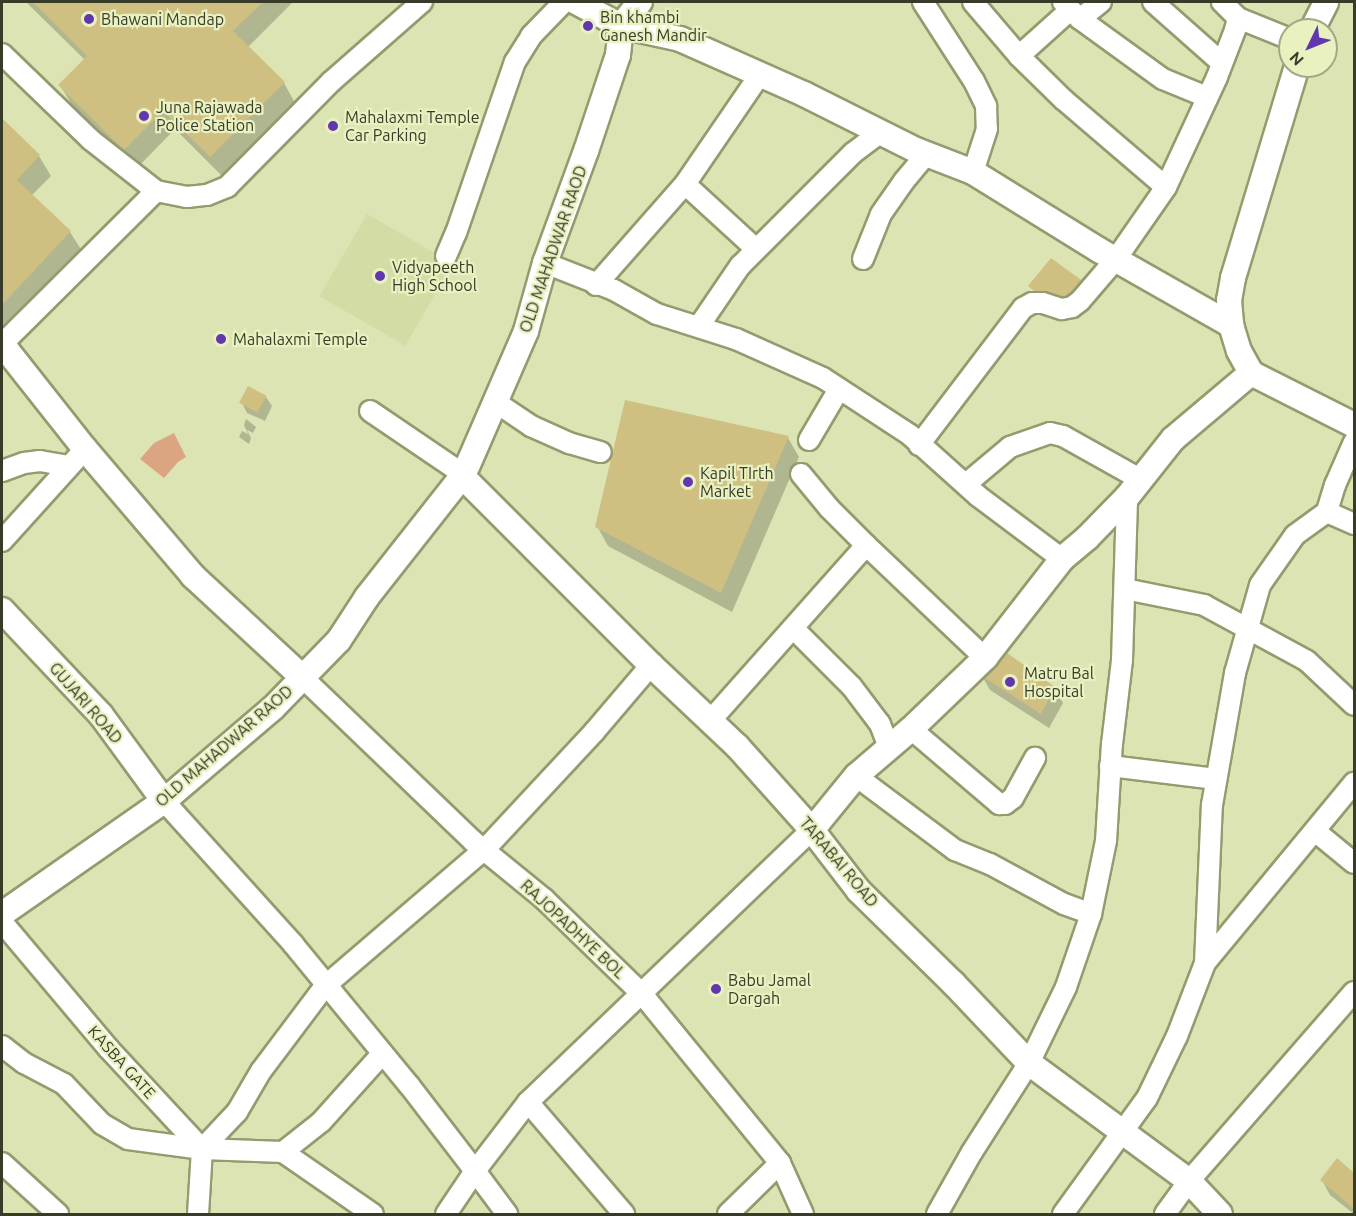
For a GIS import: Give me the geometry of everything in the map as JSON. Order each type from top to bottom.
[{"type":"street","points":[[2,54],[91,140],[156,191],[187,197],[207,195],[227,187],[332,81],[422,2]]},
{"type":"street","points":[[446,256],[515,62],[531,36],[564,2]]},
{"type":"street","points":[[576,2],[621,26],[680,39],[804,94],[927,154],[973,172],[1116,260],[1231,324]]},
{"type":"street","points":[[621,26],[640,2]]},
{"type":"street","points":[[923,2],[974,81],[986,106],[987,129],[973,172]]},
{"type":"street","points":[[973,2],[1019,56],[1064,100],[1166,187]]},
{"type":"street","points":[[1019,56],[1071,10],[1101,2]]},
{"type":"street","points":[[1152,2],[1222,63]]},
{"type":"street","points":[[1222,2],[1238,18],[1278,34]]},
{"type":"street","points":[[1318,18],[1326,2]]},
{"type":"street","points":[[1071,10],[1163,78],[1207,97]]},
{"type":"street","points":[[919,445],[1023,308],[1032,303],[1043,303],[1062,309],[1072,307],[1116,260],[1166,187],[1222,63],[1238,18]]},
{"type":"street","name":"OLD MAHADWAR RAOD","points":[[2,914],[164,801],[273,708],[339,640],[368,597],[461,476],[526,332],[544,262],[583,161],[618,55],[621,26]]},
{"type":"street","points":[[596,285],[685,184],[759,76]]},
{"type":"street","points":[[1293,78],[1233,278],[1229,300],[1231,324],[1239,351],[1251,373],[1354,425]]},
{"type":"street","points":[[699,326],[740,266],[853,153],[880,132]]},
{"type":"street","points":[[863,259],[881,214],[904,181],[927,154]]},
{"type":"street","points":[[685,184],[756,249]]},
{"type":"street","points":[[156,191],[2,344],[85,449],[193,576],[302,677]]},
{"type":"street","points":[[544,262],[596,285],[614,290],[657,314],[699,326],[823,378],[910,435],[1011,523],[1036,538],[1062,559]]},
{"type":"street","points":[[446,1215],[475,1171],[528,1102],[643,995],[812,830],[856,776],[911,729],[985,658],[1062,559],[1087,538],[1133,488],[1173,439],[1251,373]]},
{"type":"street","points":[[809,440],[839,388]]},
{"type":"street","points":[[494,401],[531,426],[569,443],[601,452]]},
{"type":"street","points":[[370,411],[461,476]]},
{"type":"street","points":[[966,484],[1010,447],[1050,433],[1063,436],[1133,488]]},
{"type":"street","points":[[1063,1215],[1121,1131],[1147,1098],[1177,1036],[1205,963],[1212,805],[1235,673],[1260,585],[1295,535],[1327,512],[1335,485],[1354,442]]},
{"type":"street","points":[[2,541],[85,449]]},
{"type":"street","points":[[2,471],[24,463],[40,461],[68,466]]},
{"type":"street","points":[[801,474],[829,508],[985,658]]},
{"type":"street","name":"TARABAI ROAD","points":[[461,476],[651,665],[737,746],[812,830],[859,891],[954,983],[1029,1063],[1189,1181],[1220,1215]]},
{"type":"street","points":[[938,1215],[972,1152],[1029,1063],[1065,987],[1091,914],[1106,841],[1110,766],[1122,660],[1133,488]]},
{"type":"street","points":[[1327,512],[1354,524]]},
{"type":"street","points":[[710,721],[866,545]]},
{"type":"street","points":[[1125,589],[1204,605],[1307,661],[1354,705]]},
{"type":"street","name":"GUJARI ROAD","points":[[2,610],[101,716],[164,801]]},
{"type":"street","points":[[793,628],[852,687],[880,724],[889,747]]},
{"type":"street","points":[[198,1215],[202,1149],[237,1112],[261,1071],[325,986],[485,849],[594,732],[651,665]]},
{"type":"street","name":"RAJOPADHYE BOL","points":[[302,677],[485,849],[544,899],[643,995],[780,1163],[803,1215]]},
{"type":"street","points":[[911,729],[999,804],[1005,804],[1013,798],[1035,758]]},
{"type":"street","points":[[1110,766],[1216,779]]},
{"type":"street","points":[[856,776],[955,850],[990,864],[1064,904],[1091,914]]},
{"type":"street","points":[[1205,963],[1354,783]]},
{"type":"street","points":[[164,801],[293,944],[456,1144],[507,1215]]},
{"type":"street","points":[[1315,831],[1354,863]]},
{"type":"street","name":"KASBA GATE","points":[[2,922],[109,1049],[202,1149]]},
{"type":"street","points":[[1165,1215],[1189,1181],[1354,992]]},
{"type":"street","points":[[2,1046],[24,1063],[64,1084],[95,1118],[114,1132],[143,1143],[202,1149],[283,1152],[374,1215]]},
{"type":"street","points":[[283,1152],[321,1122],[382,1054]]},
{"type":"street","points":[[528,1102],[624,1215]]},
{"type":"street","points":[[2,1163],[58,1215]]},
{"type":"street","points":[[728,1215],[780,1163]]},
{"type":"shaded area","name":"Vidyapeeth High School","points":[[367,214],[453,264],[405,346],[320,296]]},
{"type":"shaded area","points":[[174,433],[186,457],[178,462],[164,478],[140,459],[154,443]]},
{"type":"building","points":[[33,2],[263,2],[233,31],[285,82],[210,157],[163,111],[124,150],[58,85],[87,56]]},
{"type":"building","points":[[2,118],[40,155],[17,180],[71,231],[2,305]]},
{"type":"building","points":[[1051,258],[1088,285],[1076,300],[1062,297],[1057,304],[1048,302],[1028,286]]},
{"type":"building","points":[[248,386],[267,396],[258,413],[239,403]]},
{"type":"building","name":"Kapil TIrth Market","points":[[625,400],[789,436],[721,593],[595,527]]},
{"type":"building","points":[[1003,650],[1055,687],[1041,714],[980,675]]},
{"type":"building","points":[[1337,1158],[1354,1173],[1354,1209],[1320,1180]]},
{"type":"place","name":"Bhawani Mandap","points":[[89,19]]},
{"type":"place","name":"Bin khambi Ganesh Mandir","points":[[588,26]]},
{"type":"place","name":"Juna Rajawada Police Station","points":[[144,116]]},
{"type":"place","name":"Mahalaxmi Temple Car Parking","points":[[333,126]]},
{"type":"place","name":"Vidyapeeth High School","points":[[380,276]]},
{"type":"place","name":"Mahalaxmi Temple","points":[[221,339]]},
{"type":"place","name":"Kapil TIrth Market","points":[[688,482]]},
{"type":"place","name":"Matru Bal Hospital","points":[[1010,682]]},
{"type":"place","name":"Babu Jamal Dargah","points":[[716,989]]}]
